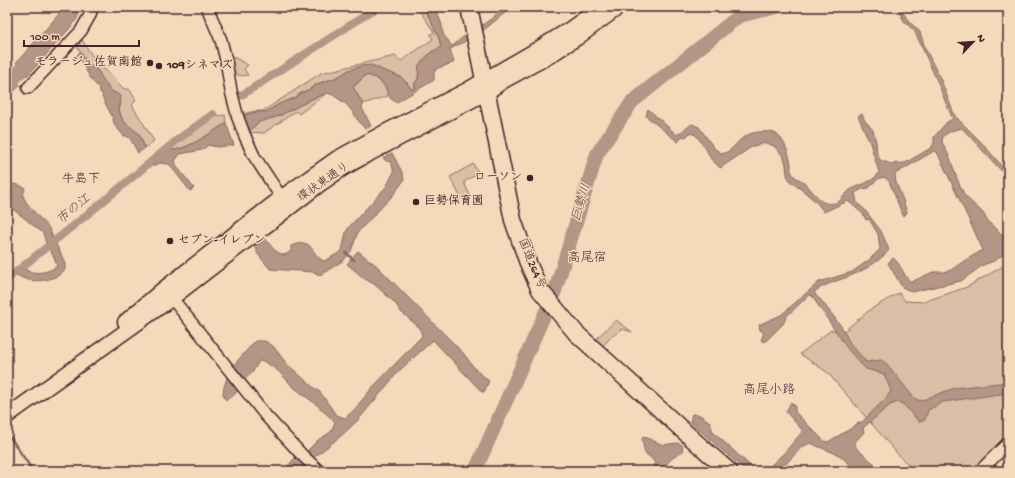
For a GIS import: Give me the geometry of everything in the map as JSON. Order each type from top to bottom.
[{"type":"highway","name":"国道264号","points":[[469,7],[513,220],[528,263],[540,290],[576,333],[729,471]]},
{"type":"main road","name":"環状東通り","points":[[7,416],[47,388],[285,203],[319,185],[342,169],[485,86],[601,7]]},
{"type":"main road","name":"環状東通り","points":[[485,86],[505,80],[551,55],[619,7]]},
{"type":"street","points":[[28,88],[81,31],[90,15],[92,7]]},
{"type":"street","points":[[207,7],[221,40],[231,90],[238,118],[244,134],[254,156],[285,203]]},
{"type":"street","points":[[167,295],[175,302],[266,416],[319,471]]},
{"type":"street","points":[[980,471],[1008,443]]},
{"type":"shaded area","points":[[63,7],[82,7],[76,20],[70,28],[27,76],[16,63],[53,21]]},
{"type":"shaded area","points":[[417,7],[424,7],[439,38],[441,47],[430,53],[419,65],[418,79],[415,83],[415,89],[411,89],[401,77],[374,66],[361,66],[349,70],[335,78],[317,84],[295,98],[279,104],[266,112],[257,112],[241,116],[242,114],[255,111],[263,111],[321,73],[395,56],[401,61],[433,39],[430,35],[434,32]]},
{"type":"shaded area","points":[[424,7],[435,7],[442,25],[444,36],[451,46],[486,23],[503,7],[512,7],[485,29],[450,49],[453,63],[438,68],[434,72],[434,80],[397,102],[390,98],[386,87],[380,80],[365,75],[353,87],[363,104],[362,108],[371,126],[365,129],[346,104],[333,95],[327,93],[279,116],[259,122],[248,132],[241,116],[257,112],[266,112],[279,104],[295,98],[317,84],[335,78],[349,70],[361,66],[371,65],[401,77],[411,89],[414,89],[415,83],[418,79],[419,65],[430,53],[441,47],[439,38]]},
{"type":"shaded area","points":[[897,7],[900,7],[907,19],[920,32],[925,48],[941,80],[955,116],[981,142],[1008,173],[1008,178],[962,128],[951,131],[943,136],[942,142],[965,196],[983,213],[988,222],[998,230],[1006,241],[1004,254],[994,261],[983,265],[961,281],[912,292],[902,287],[888,263],[893,258],[911,282],[933,272],[944,272],[951,270],[983,250],[937,152],[934,151],[895,174],[896,183],[907,213],[903,216],[889,181],[884,177],[878,179],[869,188],[862,189],[855,193],[857,203],[864,209],[881,231],[889,250],[880,259],[863,270],[821,287],[814,292],[841,326],[850,343],[866,362],[881,360],[887,364],[914,398],[920,401],[954,388],[1008,382],[1008,393],[943,402],[928,410],[925,420],[919,422],[904,405],[898,402],[890,405],[863,428],[864,432],[854,443],[857,449],[878,467],[877,471],[858,471],[839,455],[810,443],[802,447],[779,471],[765,471],[785,452],[803,431],[786,412],[791,402],[795,406],[795,412],[824,441],[828,442],[858,423],[861,423],[891,391],[884,374],[866,369],[847,348],[815,299],[810,294],[787,316],[783,324],[763,342],[761,340],[764,333],[760,330],[759,325],[781,315],[819,282],[852,272],[869,260],[880,249],[878,234],[869,219],[866,220],[863,214],[848,201],[824,212],[806,193],[791,182],[787,175],[786,164],[783,156],[774,146],[766,143],[753,146],[720,168],[711,159],[696,135],[690,133],[686,137],[682,136],[678,142],[646,116],[648,109],[677,135],[692,124],[699,127],[714,148],[722,154],[732,148],[747,135],[757,132],[775,133],[785,145],[789,155],[793,175],[804,182],[823,202],[830,204],[838,202],[851,189],[875,178],[879,172],[870,143],[858,116],[862,114],[865,121],[873,130],[877,154],[880,160],[891,164],[905,163],[931,148],[934,143],[934,137],[947,122],[953,119],[915,32],[904,21]]},
{"type":"shaded area","points":[[82,40],[93,57],[124,89],[129,89],[136,100],[132,105],[154,141],[145,148],[139,134],[123,121],[119,110],[121,103],[117,94],[111,91],[98,71],[86,61],[77,47]]},
{"type":"shaded area","points":[[80,52],[86,61],[98,71],[111,91],[121,96],[119,111],[123,121],[139,134],[145,148],[138,153],[131,140],[127,136],[124,136],[114,123],[102,97],[103,93],[100,93],[99,86],[97,86],[90,78],[77,55]]},
{"type":"shaded area","points":[[230,55],[248,65],[244,69],[248,75],[243,76],[236,74],[232,68]]},
{"type":"shaded area","points":[[9,73],[20,85],[7,99],[7,75]]},
{"type":"shaded area","points":[[366,75],[374,77],[380,81],[383,84],[388,96],[363,104],[353,87]]},
{"type":"shaded area","points":[[327,93],[299,114],[296,111],[264,133],[248,132],[259,122],[279,116]]},
{"type":"shaded area","points":[[225,115],[226,123],[214,131],[183,148],[170,150],[186,136],[216,116]]},
{"type":"shaded area","points":[[226,123],[234,145],[217,147],[208,145],[202,150],[180,154],[175,161],[177,167],[194,188],[190,191],[169,164],[160,163],[150,167],[170,150],[183,148],[207,136]]},
{"type":"shaded area","points":[[392,153],[403,174],[404,180],[394,194],[358,232],[351,251],[344,260],[319,275],[314,272],[270,269],[254,247],[265,238],[276,251],[285,255],[291,251],[291,246],[299,243],[308,245],[320,259],[325,261],[342,251],[346,232],[349,227],[386,187],[394,172],[391,162],[386,161],[383,158]]},
{"type":"shaded area","points":[[473,164],[479,173],[464,182],[470,196],[462,200],[450,177]]},
{"type":"shaded area","points":[[7,183],[19,185],[25,188],[23,196],[26,202],[49,228],[53,238],[46,243],[43,233],[7,206]]},
{"type":"shaded area","points":[[56,244],[65,263],[65,270],[58,276],[47,280],[37,281],[21,278],[17,275],[24,269],[37,273],[50,270],[57,266],[49,249]]},
{"type":"shaded area","points":[[358,251],[377,266],[463,353],[476,370],[489,381],[484,392],[482,392],[433,340],[399,371],[359,419],[341,436],[313,458],[306,452],[318,440],[331,432],[335,422],[317,405],[292,386],[277,370],[265,362],[259,361],[252,373],[243,381],[240,388],[233,396],[226,400],[223,395],[224,387],[232,367],[255,341],[265,341],[273,346],[286,363],[320,392],[336,415],[345,418],[353,411],[372,388],[422,336],[420,328],[401,312],[395,303],[374,284],[365,279],[347,264]]},
{"type":"shaded area","points":[[1008,261],[1008,435],[973,471],[915,471],[901,458],[827,372],[800,354],[831,330],[844,331],[871,309],[899,293],[905,301],[923,302],[967,287],[1005,265]]},
{"type":"shaded area","points":[[616,320],[632,332],[622,329],[610,338],[602,347],[595,340]]},
{"type":"shaded area","points":[[692,414],[700,415],[710,422],[713,432],[756,471],[746,471],[690,422]]},
{"type":"shaded area","points":[[643,436],[663,445],[677,443],[682,445],[683,451],[669,461],[664,471],[651,471],[655,465],[653,460],[645,453],[642,440]]},
{"type":"shaded area","points":[[295,458],[300,460],[306,466],[302,471],[283,471]]},
{"type":"waterway","name":"市の江","points":[[242,95],[378,7]]},
{"type":"waterway","name":"巨勢川","points":[[475,471],[555,291],[597,154],[632,102],[739,16],[777,7]]},
{"type":"waterway","points":[[7,87],[33,56]]},
{"type":"waterway","name":"市の江","points":[[7,279],[177,140],[213,114]]},
{"type":"waterway","points":[[346,253],[354,260]]},
{"type":"waterway","points":[[10,437],[33,471]]},
{"type":"place","name":"モラージュ佐賀南館","points":[[150,63]]},
{"type":"place","name":"109シネマズ","points":[[159,66]]},
{"type":"place","name":"ローソン","points":[[530,178]]},
{"type":"place","name":"巨勢保育園","points":[[416,202]]},
{"type":"place","name":"セブン-イレブン","points":[[170,241]]},
{"type":"district","name":"牛島下","points":[[81,179]]},
{"type":"district","name":"高尾宿","points":[[587,258]]},
{"type":"district","name":"高尾小路","points":[[769,390]]}]
